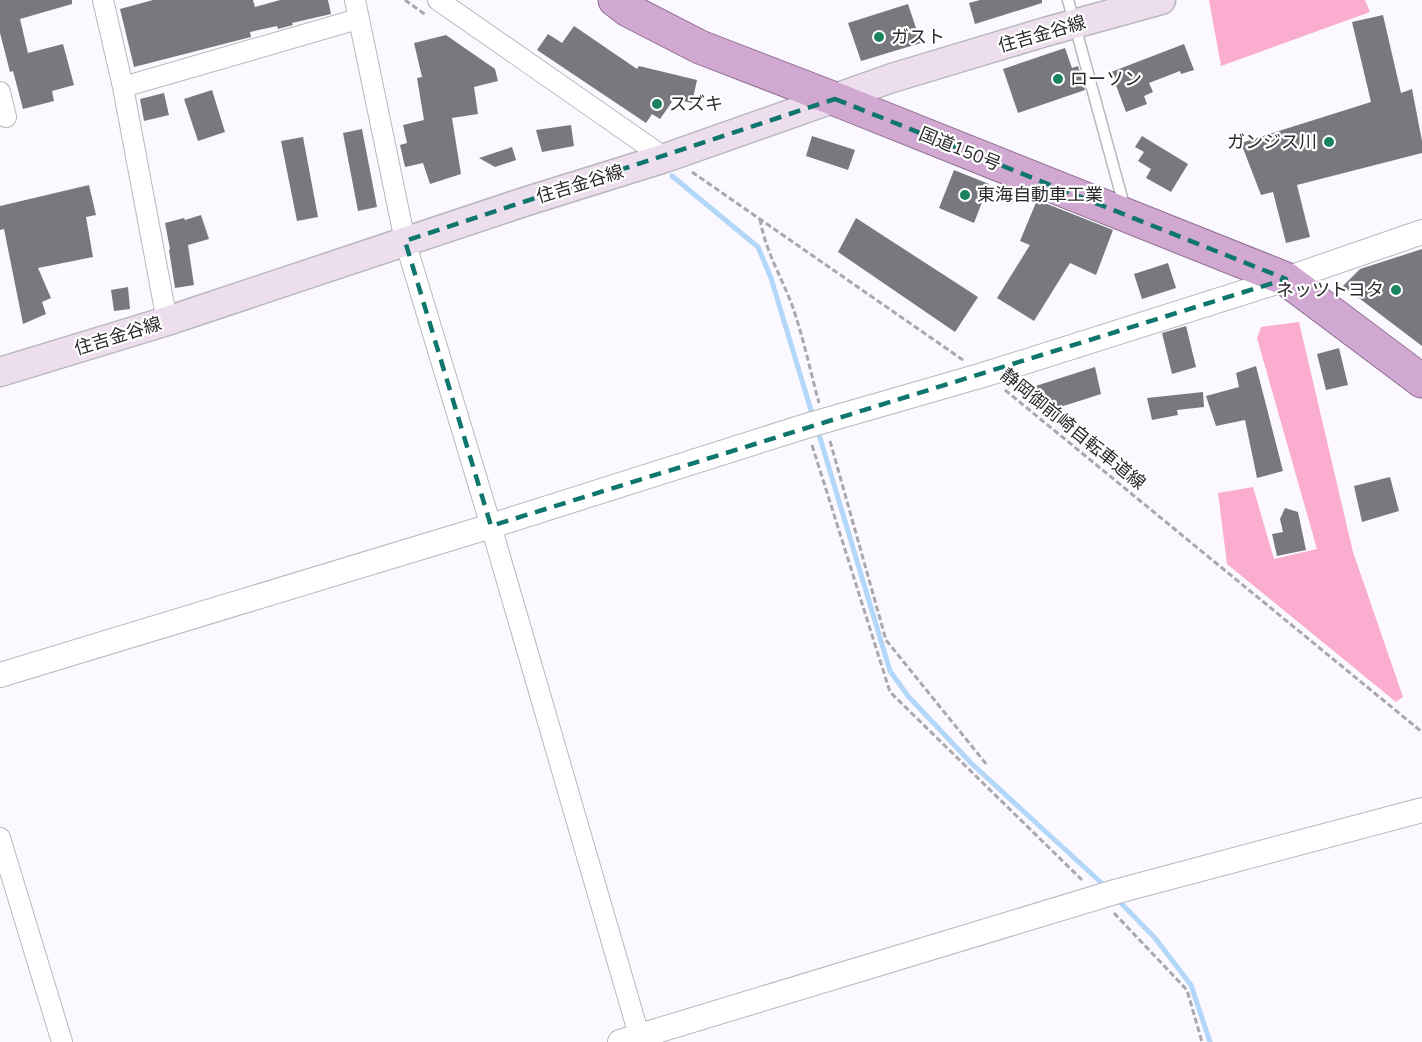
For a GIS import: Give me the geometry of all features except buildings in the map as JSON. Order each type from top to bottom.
[{"type":"highway","name":"国道150号","points":[[625,4],[700,47],[1286,279],[1422,381]]},
{"type":"main road","name":"住吉金谷線","points":[[0,372],[167,321],[405,241],[677,163],[835,99],[1071,12],[1161,0]]},
{"type":"street","points":[[438,0],[677,163]]},
{"type":"street","points":[[105,1],[167,321]]},
{"type":"street","points":[[123,87],[356,10],[405,241],[490,526],[633,1040],[1109,894],[1422,810]]},
{"type":"street","points":[[0,92],[6,117]]},
{"type":"street","points":[[0,675],[816,424],[983,375],[1286,279],[1422,232]]},
{"type":"street","points":[[0,838],[62,1042]]},
{"type":"lane","points":[[1071,12],[1127,215]]},
{"type":"path","name":"静岡御前崎自転車道線","points":[[677,163],[983,375],[1064,437],[1422,732]]},
{"type":"path","points":[[760,219],[768,252],[783,280],[793,308],[816,424],[890,692],[1109,894],[1186,990],[1202,1042]]},
{"type":"path","points":[[816,424],[886,640],[987,765]]},
{"type":"highlighted area","points":[[835,99],[1286,279],[491,526],[405,241]]},
{"type":"shaded area","points":[[1209,0],[1365,0],[1370,12],[1221,66]]},
{"type":"shaded area","points":[[1299,322],[1353,552],[1403,697],[1396,702],[1227,564],[1218,493],[1253,487],[1274,559],[1317,549],[1257,338],[1261,327]]},
{"type":"waterway","points":[[672,176],[758,247],[771,278],[813,417]]},
{"type":"waterway","points":[[817,428],[890,671],[908,696],[972,764],[1107,888]]},
{"type":"waterway","points":[[1117,899],[1155,938],[1191,985],[1210,1042]]},
{"type":"place","name":"ガスト","points":[[879,37]]},
{"type":"place","name":"ローソン","points":[[1058,79]]},
{"type":"place","name":"スズキ","points":[[657,104]]},
{"type":"place","name":"ガンジス川","points":[[1329,142]]},
{"type":"place","name":"東海自動車工業","points":[[965,195]]},
{"type":"place","name":"ネッツトヨタ","points":[[1396,290]]}]
